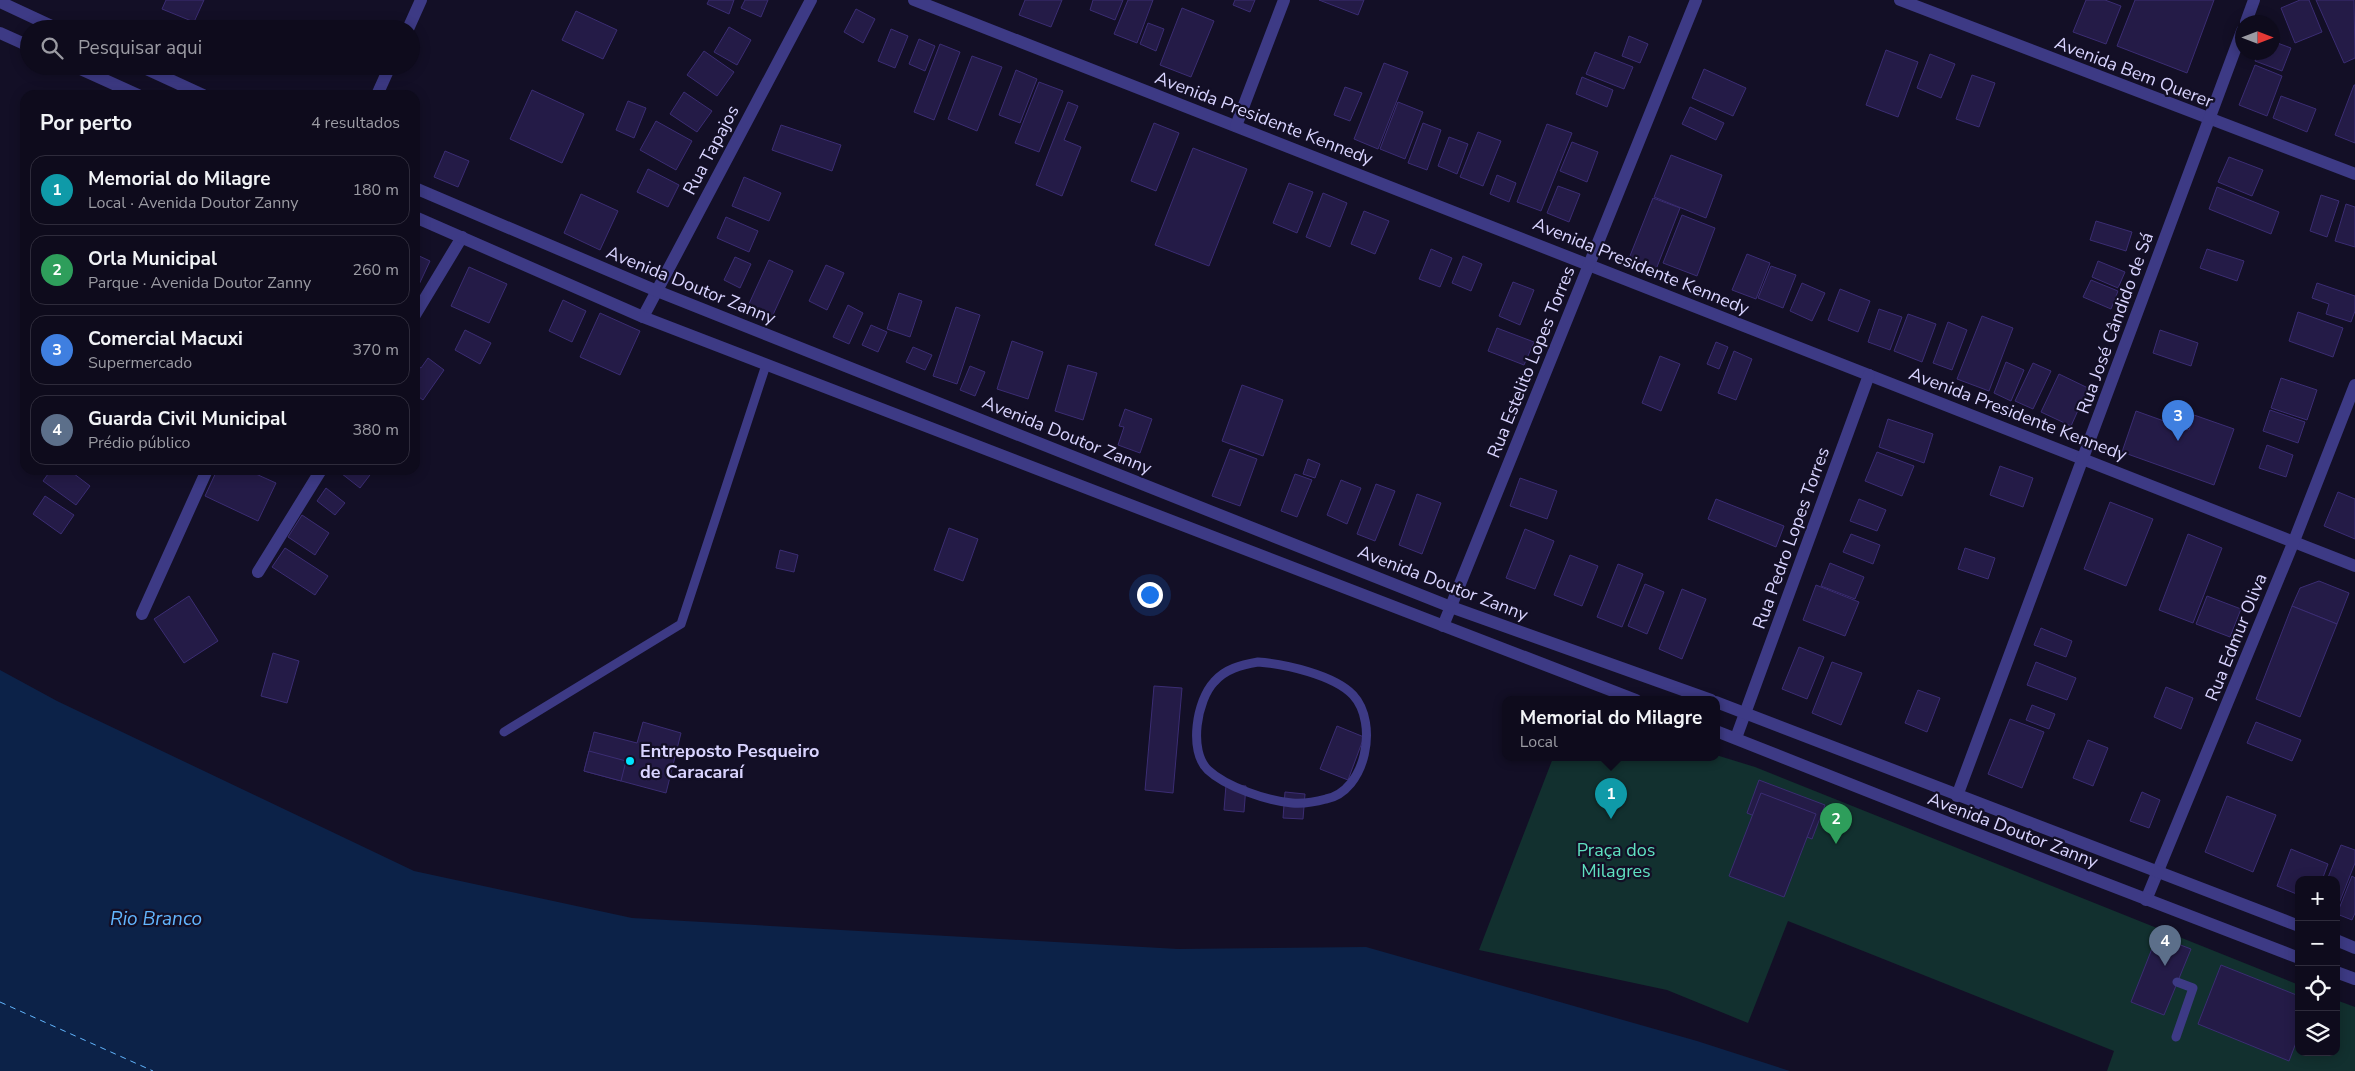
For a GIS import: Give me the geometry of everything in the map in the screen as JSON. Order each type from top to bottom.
[{"type":"street","points":[[412,20],[421,0]]},
{"type":"street","name":"Rua Tapajos","points":[[643,317],[811,0]]},
{"type":"street","name":"Avenida Presidente Kennedy","points":[[914,0],[2355,566]]},
{"type":"street","points":[[1236,126],[1284,0]]},
{"type":"street","name":"Rua Estelito Lopes Torres","points":[[1443,626],[1696,0]]},
{"type":"street","name":"Avenida Bem Querer","points":[[1900,0],[2209,120],[2355,174]]},
{"type":"street","points":[[2249,15],[2255,1]]},
{"type":"street","points":[[0,2],[39,20]]},
{"type":"street","points":[[0,33],[20,42]]},
{"type":"street","name":"Rua José Cândido de Sá","points":[[1957,796],[2235,50]]},
{"type":"street","points":[[94,75],[127,90]]},
{"type":"street","points":[[160,75],[192,90]]},
{"type":"street","points":[[379,90],[386,75]]},
{"type":"street","name":"Avenida Doutor Zanny","points":[[420,190],[657,291],[1451,607],[1700,696]]},
{"type":"street","points":[[420,219],[643,317],[1626,696]]},
{"type":"street","points":[[420,307],[462,237]]},
{"type":"street","name":"Rua Pedro Lopes Torres","points":[[1736,738],[1870,375]]},
{"type":"street","name":"Rua Edmur Oliva","points":[[2146,900],[2294,541],[2355,385]]},
{"type":"street","points":[[142,614],[205,475]]},
{"type":"street","points":[[258,572],[318,475]]},
{"type":"street","name":"Avenida Doutor Zanny","points":[[1720,703],[2295,924]]},
{"type":"street","name":"Avenida Doutor Zanny","points":[[1720,732],[2295,956]]},
{"type":"street","points":[[2340,942],[2355,948]]},
{"type":"street","points":[[2340,973],[2355,979]]},
{"type":"lane","points":[[504,732],[681,624],[766,365]]},
{"type":"lane","points":[[1258,662],[1278,664],[1338,684],[1354,696],[1366,721],[1364,751],[1358,774],[1349,787],[1329,799],[1292,803],[1267,798],[1226,782],[1207,769],[1200,754],[1196,733],[1204,695],[1214,681],[1240,665],[1258,662]]},
{"type":"lane","points":[[2176,1037],[2193,988],[2177,982]]},
{"type":"green space","name":"Praça dos Milagres","points":[[1720,756],[1755,767],[2295,983],[2295,1056],[2340,1056],[2340,1001],[2355,1007],[2355,1071],[2107,1071],[2114,1051],[1788,921],[1748,1023],[1667,990],[1479,950],[1552,761],[1720,761]]},
{"type":"water","name":"Rio Branco","points":[[0,670],[57,701],[414,871],[632,918],[1178,949],[1366,947],[1697,1041],[1790,1071],[0,1071]]},
{"type":"building","points":[[166,0],[204,0],[195,20],[189,20],[162,9]]},
{"type":"building","points":[[709,0],[734,0],[729,14],[707,4]]},
{"type":"building","points":[[745,0],[768,0],[761,17],[741,8]]},
{"type":"building","points":[[1025,0],[1062,0],[1051,27],[1019,15]]},
{"type":"building","points":[[1093,0],[1123,0],[1115,20],[1090,10]]},
{"type":"building","points":[[1128,0],[1153,0],[1137,43],[1114,34]]},
{"type":"building","points":[[1235,0],[1255,0],[1250,12],[1233,5]]},
{"type":"building","points":[[1319,0],[1364,0],[1358,15]]},
{"type":"building","points":[[2086,0],[2105,0],[2121,6],[2106,44],[2073,32]]},
{"type":"building","points":[[2135,0],[2214,0],[2187,73],[2117,46]]},
{"type":"building","points":[[2300,0],[2309,0],[2322,32],[2295,43],[2281,8]]},
{"type":"building","points":[[2316,0],[2354,0],[2355,58],[2344,63]]},
{"type":"building","points":[[1182,8],[1214,21],[1191,77],[1160,65]]},
{"type":"building","points":[[856,9],[875,19],[863,43],[844,32]]},
{"type":"building","points":[[576,11],[617,30],[603,59],[562,40]]},
{"type":"building","points":[[1148,23],[1164,29],[1156,51],[1140,44]]},
{"type":"building","points":[[729,27],[751,40],[737,65],[714,52]]},
{"type":"building","points":[[891,29],[908,36],[895,68],[878,61]]},
{"type":"building","points":[[1629,36],[1648,44],[1640,63],[1622,56]]},
{"type":"building","points":[[919,39],[935,46],[925,71],[909,64]]},
{"type":"building","points":[[940,44],[960,52],[934,120],[914,112]]},
{"type":"building","points":[[2280,44],[2291,48],[2282,71],[2255,61],[2280,60]]},
{"type":"building","points":[[1886,50],[1918,62],[1898,117],[1866,105]]},
{"type":"building","points":[[704,51],[734,72],[717,96],[687,75]]},
{"type":"building","points":[[1595,52],[1633,67],[1624,89],[1586,74]]},
{"type":"building","points":[[1930,54],[1955,64],[1941,98],[1917,88]]},
{"type":"building","points":[[972,56],[1002,67],[977,131],[948,119]]},
{"type":"building","points":[[1384,63],[1408,72],[1378,149],[1354,139]]},
{"type":"building","points":[[2255,65],[2282,76],[2267,116],[2239,105]]},
{"type":"building","points":[[1704,69],[1746,88],[1733,116],[1692,98]]},
{"type":"building","points":[[1016,70],[1037,79],[1020,123],[999,115]]},
{"type":"building","points":[[1972,75],[1995,83],[1979,127],[1956,119]]},
{"type":"building","points":[[1582,77],[1613,90],[1607,107],[1576,94]]},
{"type":"building","points":[[1039,82],[1063,91],[1039,152],[1015,143]]},
{"type":"building","points":[[2355,85],[2355,143],[2335,135]]},
{"type":"building","points":[[1345,87],[1362,93],[1350,121],[1334,115]]},
{"type":"building","points":[[532,90],[584,114],[562,163],[510,139]]},
{"type":"building","points":[[684,92],[712,111],[697,132],[670,114]]},
{"type":"building","points":[[2281,96],[2316,109],[2307,132],[2273,118]]},
{"type":"building","points":[[628,101],[646,108],[634,138],[616,130]]},
{"type":"building","points":[[1068,102],[1078,106],[1064,140],[1081,147],[1062,196],[1036,185]]},
{"type":"building","points":[[1398,102],[1423,112],[1405,159],[1380,149]]},
{"type":"building","points":[[1690,107],[1724,123],[1716,140],[1682,124]]},
{"type":"building","points":[[656,121],[692,141],[676,170],[640,150]]},
{"type":"building","points":[[1154,123],[1179,133],[1156,191],[1131,181]]},
{"type":"building","points":[[1423,123],[1441,130],[1427,170],[1408,163]]},
{"type":"building","points":[[1547,124],[1572,133],[1541,211],[1517,202]]},
{"type":"building","points":[[781,125],[841,145],[832,171],[772,150]]},
{"type":"building","points":[[1478,132],[1501,141],[1483,186],[1460,177]]},
{"type":"building","points":[[1449,137],[1468,144],[1457,174],[1438,166]]},
{"type":"building","points":[[1572,142],[1598,152],[1587,182],[1560,171]]},
{"type":"building","points":[[1193,148],[1247,169],[1209,266],[1155,245]]},
{"type":"building","points":[[445,151],[469,161],[458,187],[434,177]]},
{"type":"building","points":[[1671,155],[1722,175],[1706,218],[1654,197]]},
{"type":"building","points":[[2229,157],[2263,170],[2252,196],[2218,182]]},
{"type":"building","points":[[648,169],[679,185],[668,207],[637,192]]},
{"type":"building","points":[[1497,175],[1516,183],[1509,202],[1490,194]]},
{"type":"building","points":[[744,177],[781,193],[769,221],[732,206]]},
{"type":"building","points":[[1289,183],[1313,192],[1297,233],[1273,223]]},
{"type":"building","points":[[1558,186],[1580,194],[1569,222],[1547,213]]},
{"type":"building","points":[[2217,187],[2279,212],[2271,234],[2209,209]]},
{"type":"building","points":[[1323,193],[1347,203],[1330,247],[1306,237]]},
{"type":"building","points":[[581,194],[618,211],[600,250],[564,233]]},
{"type":"building","points":[[2321,195],[2339,201],[2327,237],[2310,231]]},
{"type":"building","points":[[1653,198],[1680,208],[1655,272],[1628,261]]},
{"type":"building","points":[[2346,204],[2355,207],[2355,247],[2335,241]]},
{"type":"building","points":[[1364,211],[1389,221],[1375,254],[1351,244]]},
{"type":"building","points":[[1682,215],[1715,228],[1697,276],[1663,263]]},
{"type":"building","points":[[726,217],[758,231],[749,252],[717,238]]},
{"type":"building","points":[[2096,221],[2132,232],[2126,251],[2090,240]]},
{"type":"building","points":[[1431,249],[1452,258],[1440,287],[1419,279]]},
{"type":"building","points":[[2207,249],[2244,261],[2237,281],[2200,268]]},
{"type":"building","points":[[1747,254],[1770,263],[1756,299],[1732,290]]},
{"type":"building","points":[[420,256],[430,261],[420,282]]},
{"type":"building","points":[[1463,256],[1482,264],[1471,291],[1452,283]]},
{"type":"building","points":[[735,257],[751,264],[740,288],[724,280]]},
{"type":"building","points":[[769,260],[793,271],[772,317],[748,306]]},
{"type":"building","points":[[2098,261],[2125,272],[2118,288],[2092,277]]},
{"type":"building","points":[[826,265],[844,273],[827,310],[809,301]]},
{"type":"building","points":[[1771,266],[1796,275],[1783,308],[1758,298]]},
{"type":"building","points":[[469,267],[507,284],[489,323],[451,306]]},
{"type":"building","points":[[2091,280],[2118,291],[2111,309],[2083,297]]},
{"type":"building","points":[[1513,282],[1534,290],[1520,325],[1499,316]]},
{"type":"building","points":[[1802,283],[1825,293],[1812,321],[1790,311]]},
{"type":"building","points":[[2317,283],[2355,296],[2355,311],[2351,322],[2326,314],[2329,304],[2312,298]]},
{"type":"building","points":[[1840,289],[1870,301],[1858,332],[1828,320]]},
{"type":"building","points":[[899,293],[922,301],[910,337],[887,329]]},
{"type":"building","points":[[563,300],[586,311],[572,342],[549,331]]},
{"type":"building","points":[[848,305],[863,313],[849,344],[833,337]]},
{"type":"building","points":[[956,307],[980,315],[957,384],[933,376]]},
{"type":"building","points":[[1879,309],[1902,317],[1890,350],[1868,342]]},
{"type":"building","points":[[2298,312],[2343,328],[2333,357],[2289,341]]},
{"type":"building","points":[[600,313],[640,331],[620,375],[580,357]]},
{"type":"building","points":[[1908,314],[1936,324],[1922,362],[1894,351]]},
{"type":"building","points":[[1982,316],[2013,328],[1989,391],[1957,379]]},
{"type":"building","points":[[1948,322],[1967,330],[1952,370],[1933,363]]},
{"type":"building","points":[[871,325],[887,332],[878,352],[862,345]]},
{"type":"building","points":[[1497,328],[1534,342],[1524,365],[1488,351]]},
{"type":"building","points":[[465,330],[491,343],[480,364],[455,350]]},
{"type":"building","points":[[2160,330],[2198,343],[2191,366],[2153,353]]},
{"type":"building","points":[[1012,341],[1043,352],[1028,399],[997,389]]},
{"type":"building","points":[[1716,342],[1728,347],[1719,369],[1707,364]]},
{"type":"building","points":[[913,347],[932,355],[925,370],[906,362]]},
{"type":"building","points":[[1734,351],[1752,359],[1736,400],[1718,393]]},
{"type":"building","points":[[1660,356],[1680,364],[1661,411],[1642,403]]},
{"type":"building","points":[[428,358],[444,370],[423,400],[420,398],[421,368]]},
{"type":"building","points":[[2006,362],[2024,370],[2011,401],[1994,393]]},
{"type":"building","points":[[2033,363],[2051,371],[2033,409],[2015,401]]},
{"type":"building","points":[[1068,365],[1097,373],[1083,420],[1055,411]]},
{"type":"building","points":[[970,366],[985,372],[975,396],[960,390]]},
{"type":"building","points":[[2059,374],[2088,388],[2071,426],[2041,412]]},
{"type":"building","points":[[2281,378],[2317,390],[2307,420],[2271,408]]},
{"type":"building","points":[[1242,385],[1283,400],[1263,456],[1222,441]]},
{"type":"building","points":[[1125,409],[1152,419],[1140,453],[1118,445],[1124,427],[1119,426]]},
{"type":"building","points":[[2270,410],[2305,422],[2298,443],[2263,431]]},
{"type":"building","points":[[2136,411],[2189,430],[2194,415],[2234,429],[2214,485],[2122,452]]},
{"type":"building","points":[[1888,419],[1933,434],[1924,463],[1879,447]]},
{"type":"building","points":[[2267,445],[2293,455],[2286,477],[2259,468]]},
{"type":"building","points":[[1230,449],[1257,459],[1240,506],[1212,496]]},
{"type":"building","points":[[1877,452],[1914,466],[1902,496],[1865,481]]},
{"type":"building","points":[[1308,459],[1320,464],[1315,478],[1303,474]]},
{"type":"building","points":[[2000,466],[2033,478],[2023,507],[1990,495]]},
{"type":"building","points":[[1295,474],[1312,480],[1297,517],[1281,511]]},
{"type":"building","points":[[47,475],[76,475],[90,486],[76,505],[43,481]]},
{"type":"building","points":[[215,475],[258,475],[276,483],[258,521],[205,496]]},
{"type":"building","points":[[343,475],[370,475],[360,488]]},
{"type":"building","points":[[1520,478],[1557,491],[1547,519],[1510,506]]},
{"type":"building","points":[[1341,480],[1361,488],[1347,524],[1327,515]]},
{"type":"building","points":[[1376,484],[1395,491],[1375,541],[1357,534]]},
{"type":"building","points":[[326,488],[345,503],[335,515],[317,501]]},
{"type":"building","points":[[2338,492],[2355,499],[2355,539],[2324,526]]},
{"type":"building","points":[[1417,494],[1441,503],[1422,554],[1399,545]]},
{"type":"building","points":[[45,496],[74,515],[61,534],[33,514]]},
{"type":"building","points":[[1716,499],[1784,526],[1776,547],[1708,519]]},
{"type":"building","points":[[1859,499],[1886,510],[1877,531],[1850,521]]},
{"type":"building","points":[[2110,502],[2153,519],[2126,586],[2084,569]]},
{"type":"building","points":[[302,515],[329,533],[315,555],[288,537]]},
{"type":"building","points":[[949,528],[978,539],[963,581],[934,570]]},
{"type":"building","points":[[1525,529],[1554,541],[1535,589],[1506,578]]},
{"type":"building","points":[[1851,534],[1880,545],[1873,564],[1843,552]]},
{"type":"building","points":[[2188,534],[2222,548],[2193,623],[2159,610]]},
{"type":"building","points":[[285,548],[328,576],[315,595],[272,567]]},
{"type":"building","points":[[1965,548],[1995,558],[1988,579],[1958,569]]},
{"type":"building","points":[[780,550],[798,555],[794,572],[776,568]]},
{"type":"building","points":[[1570,555],[1598,566],[1582,606],[1554,595]]},
{"type":"building","points":[[1830,563],[1864,577],[1855,599],[1821,586]]},
{"type":"building","points":[[1618,564],[1643,574],[1622,627],[1597,617]]},
{"type":"building","points":[[2319,581],[2349,593],[2337,624],[2292,606],[2300,588]]},
{"type":"building","points":[[1645,584],[1664,592],[1647,634],[1628,626]]},
{"type":"building","points":[[1816,585],[1859,602],[1845,636],[1803,620]]},
{"type":"building","points":[[1682,589],[1706,599],[1682,659],[1659,649]]},
{"type":"building","points":[[189,596],[218,641],[184,663],[154,619]]},
{"type":"building","points":[[2207,596],[2241,609],[2230,637],[2196,624]]},
{"type":"building","points":[[2292,606],[2337,624],[2300,717],[2256,699]]},
{"type":"building","points":[[2041,628],[2072,641],[2066,657],[2034,645]]},
{"type":"building","points":[[1799,647],[1824,657],[1807,699],[1782,689]]},
{"type":"building","points":[[273,653],[299,661],[287,703],[261,696]]},
{"type":"building","points":[[1832,662],[1862,673],[1841,725],[1812,713]]},
{"type":"building","points":[[2036,662],[2076,678],[2067,700],[2027,685]]},
{"type":"building","points":[[1154,686],[1182,688],[1173,793],[1145,790]]},
{"type":"building","points":[[2166,687],[2193,698],[2181,729],[2154,717]]},
{"type":"building","points":[[1918,690],[1940,698],[1927,732],[1905,723]]},
{"type":"building","points":[[2032,705],[2055,714],[2049,729],[2026,720]]},
{"type":"building","points":[[2010,719],[2044,732],[2022,788],[1988,774]]},
{"type":"building","name":"Entreposto Pesqueiro de Caracaraí","points":[[643,722],[681,733],[666,793],[584,771],[594,732],[637,743]]},
{"type":"building","points":[[2256,722],[2301,740],[2292,761],[2247,743]]},
{"type":"building","points":[[1337,726],[1364,737],[1348,780],[1320,769]]},
{"type":"building","points":[[2088,740],[2108,748],[2093,786],[2073,778]]},
{"type":"building","points":[[589,751],[626,761],[621,781],[584,771]]},
{"type":"building","points":[[1759,780],[1825,805],[1812,839],[1747,813]]},
{"type":"building","points":[[1226,785],[1246,786],[1244,812],[1224,810]]},
{"type":"building","points":[[1285,792],[1305,794],[1303,819],[1283,818]]},
{"type":"building","points":[[2142,792],[2160,800],[2149,828],[2130,821]]},
{"type":"building","points":[[1761,793],[1816,814],[1784,897],[1729,876]]},
{"type":"building","points":[[2227,796],[2276,815],[2253,872],[2205,852]]},
{"type":"building","points":[[2341,845],[2355,850],[2355,863],[2340,901],[2340,876],[2329,876]]},
{"type":"building","points":[[2291,849],[2328,864],[2324,876],[2295,876],[2295,893],[2277,886]]},
{"type":"building","points":[[2352,876],[2355,878],[2355,913],[2352,920],[2340,915],[2340,906]]},
{"type":"building","points":[[2157,936],[2191,949],[2164,1015],[2131,1002]]},
{"type":"building","points":[[2221,965],[2295,994],[2295,1045],[2289,1061],[2198,1024]]},
{"type":"ferry route","points":[[0,1002],[153,1071]]},
{"type":"place","name":"Comercial Macuxi","points":[[2178,441]]},
{"type":"place","name":"Entreposto Pesqueiro de Caracaraí","points":[[630,761]]},
{"type":"place","name":"Memorial do Milagre","points":[[1611,819]]},
{"type":"place","name":"Orla Municipal","points":[[1836,844]]},
{"type":"place","name":"Guarda Civil Municipal","points":[[2165,966]]}]
